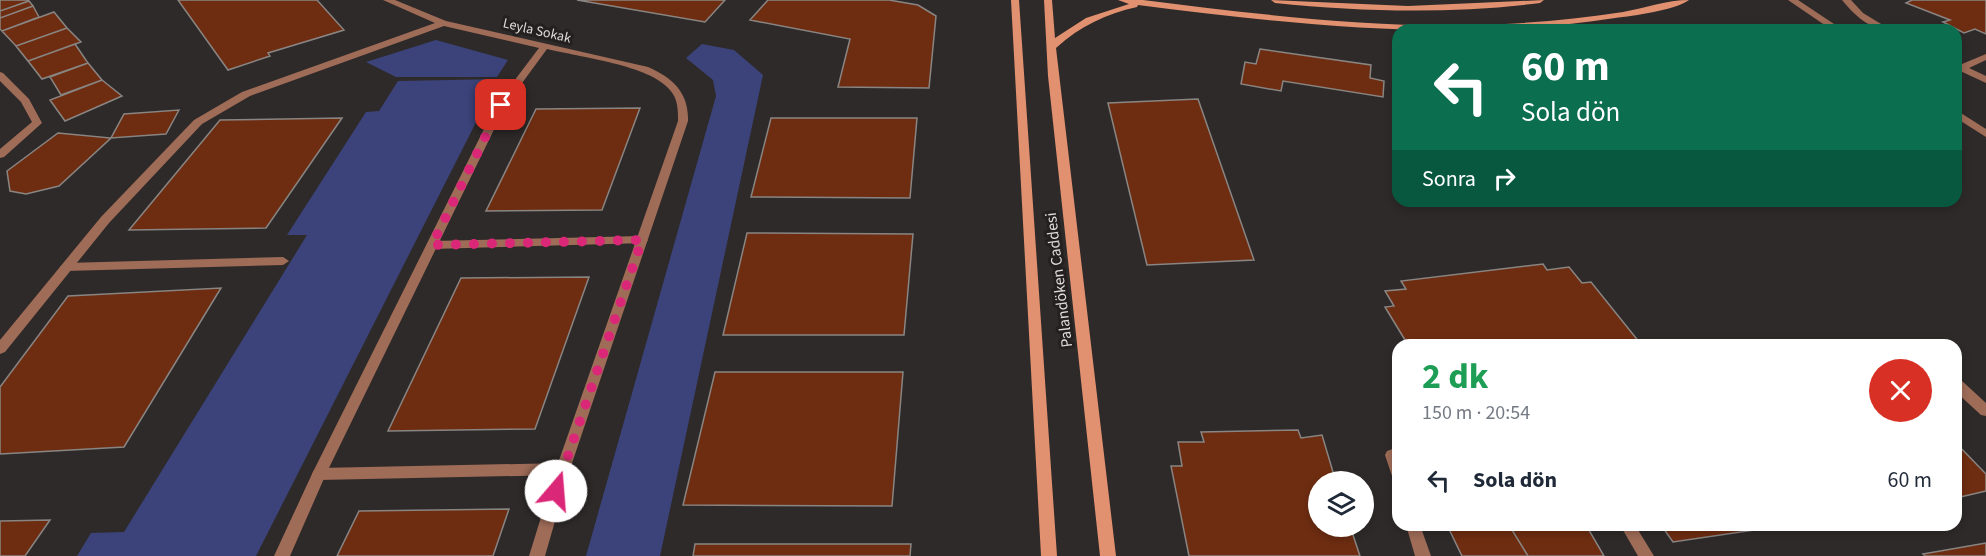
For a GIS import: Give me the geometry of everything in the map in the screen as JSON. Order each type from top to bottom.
[{"type":"street","name":"Leyla Sokak","points":[[387,0],[444,23],[645,69],[662,76],[677,93],[684,107],[683,121],[642,240]]},
{"type":"street","name":"Palandöken Caddesi","points":[[1015,0],[1049,556]]},
{"type":"street","name":"Palandöken Caddesi","points":[[1048,0],[1051,47],[1108,556]]},
{"type":"street","points":[[1122,0],[1322,24],[1392,27]]},
{"type":"street","points":[[1275,0],[1387,9],[1448,8],[1540,0]]},
{"type":"street","points":[[1548,24],[1629,15],[1685,0]]},
{"type":"street","points":[[1792,0],[1829,24]]},
{"type":"street","points":[[1846,0],[1860,15],[1876,24]]},
{"type":"street","points":[[1051,47],[1062,36],[1091,18],[1143,3]]},
{"type":"street","points":[[0,350],[105,220],[198,122],[246,94],[314,67],[444,23]]},
{"type":"street","points":[[282,556],[319,474],[501,105],[544,47]]},
{"type":"street","points":[[1962,66],[1986,57]]},
{"type":"street","points":[[1962,68],[1986,80]]},
{"type":"street","points":[[0,155],[37,123],[25,101],[1,79]]},
{"type":"street","points":[[1962,117],[1986,134]]},
{"type":"street","points":[[432,245],[642,240],[563,469],[537,556]]},
{"type":"street","points":[[66,267],[283,261]]},
{"type":"street","points":[[1962,389],[1986,411]]},
{"type":"street","points":[[319,474],[563,469]]},
{"type":"street","points":[[1415,531],[1423,556]]},
{"type":"street","points":[[1631,531],[1646,556]]},
{"type":"shaded area","points":[[436,40],[508,60],[497,77],[396,77],[366,62]]},
{"type":"shaded area","points":[[702,44],[734,50],[763,75],[660,556],[586,556],[716,96],[713,80],[686,58]]},
{"type":"shaded area","points":[[498,79],[256,556],[77,556],[91,533],[124,532],[307,235],[287,235],[366,112],[379,111],[398,81]]},
{"type":"building","points":[[0,0],[28,0],[29,1],[0,11]]},
{"type":"building","points":[[178,0],[317,0],[344,30],[268,53],[270,56],[228,70]]},
{"type":"building","points":[[577,0],[725,0],[705,22]]},
{"type":"building","points":[[768,0],[889,0],[918,5],[936,16],[929,88],[838,87],[850,39],[750,20]]},
{"type":"building","points":[[1912,0],[1986,0],[1986,34],[1975,29],[1964,33],[1962,24],[1947,24],[1943,22],[1950,20],[1906,3]]},
{"type":"building","points":[[29,1],[33,6],[0,18],[0,11]]},
{"type":"building","points":[[33,6],[39,17],[2,31],[0,29],[0,18]]},
{"type":"building","points":[[54,12],[67,28],[16,46],[2,31]]},
{"type":"building","points":[[67,28],[81,42],[28,61],[16,46]]},
{"type":"building","points":[[75,44],[88,63],[42,79],[28,61]]},
{"type":"building","points":[[1260,49],[1371,65],[1370,78],[1384,81],[1383,97],[1283,81],[1281,91],[1241,84],[1245,62],[1256,64]]},
{"type":"building","points":[[88,63],[102,80],[61,95],[50,77]]},
{"type":"building","points":[[102,80],[122,96],[65,121],[50,100]]},
{"type":"building","points":[[1198,99],[1254,260],[1147,265],[1108,103]]},
{"type":"building","points":[[640,108],[602,210],[486,211],[536,109]]},
{"type":"building","points":[[179,110],[166,134],[111,138],[124,114]]},
{"type":"building","points":[[342,118],[266,228],[129,230],[220,120]]},
{"type":"building","points":[[771,118],[917,118],[910,198],[751,197]]},
{"type":"building","points":[[58,133],[111,138],[59,186],[26,194],[10,191],[7,171]]},
{"type":"building","points":[[747,233],[913,234],[904,335],[723,335]]},
{"type":"building","points":[[1543,264],[1547,270],[1569,267],[1582,283],[1591,282],[1637,339],[1404,339],[1385,307],[1394,306],[1385,291],[1406,289],[1401,281]]},
{"type":"building","points":[[589,277],[535,429],[388,431],[461,278]]},
{"type":"building","points":[[221,288],[124,447],[0,454],[0,387],[68,296]]},
{"type":"building","points":[[715,372],[903,372],[892,506],[683,505]]},
{"type":"building","points":[[1298,430],[1301,438],[1322,435],[1333,471],[1308,471],[1308,537],[1354,537],[1360,556],[1189,556],[1171,466],[1182,466],[1178,442],[1204,442],[1201,432]]},
{"type":"building","points":[[1962,449],[1986,474],[1986,491],[1962,497]]},
{"type":"building","points":[[509,509],[493,556],[337,556],[359,511]]},
{"type":"building","points":[[50,520],[25,556],[0,556],[0,521]]},
{"type":"building","points":[[1450,531],[1513,531],[1528,556],[1462,556]]},
{"type":"building","points":[[1513,531],[1589,531],[1604,556],[1528,556]]},
{"type":"building","points":[[1665,531],[1748,531],[1673,542]]},
{"type":"building","points":[[1986,543],[1986,556],[1925,556],[1923,554]]},
{"type":"building","points":[[695,544],[911,544],[910,556],[693,556]]},
{"type":"route","points":[[501,105],[432,245],[642,240],[556,491]]}]
